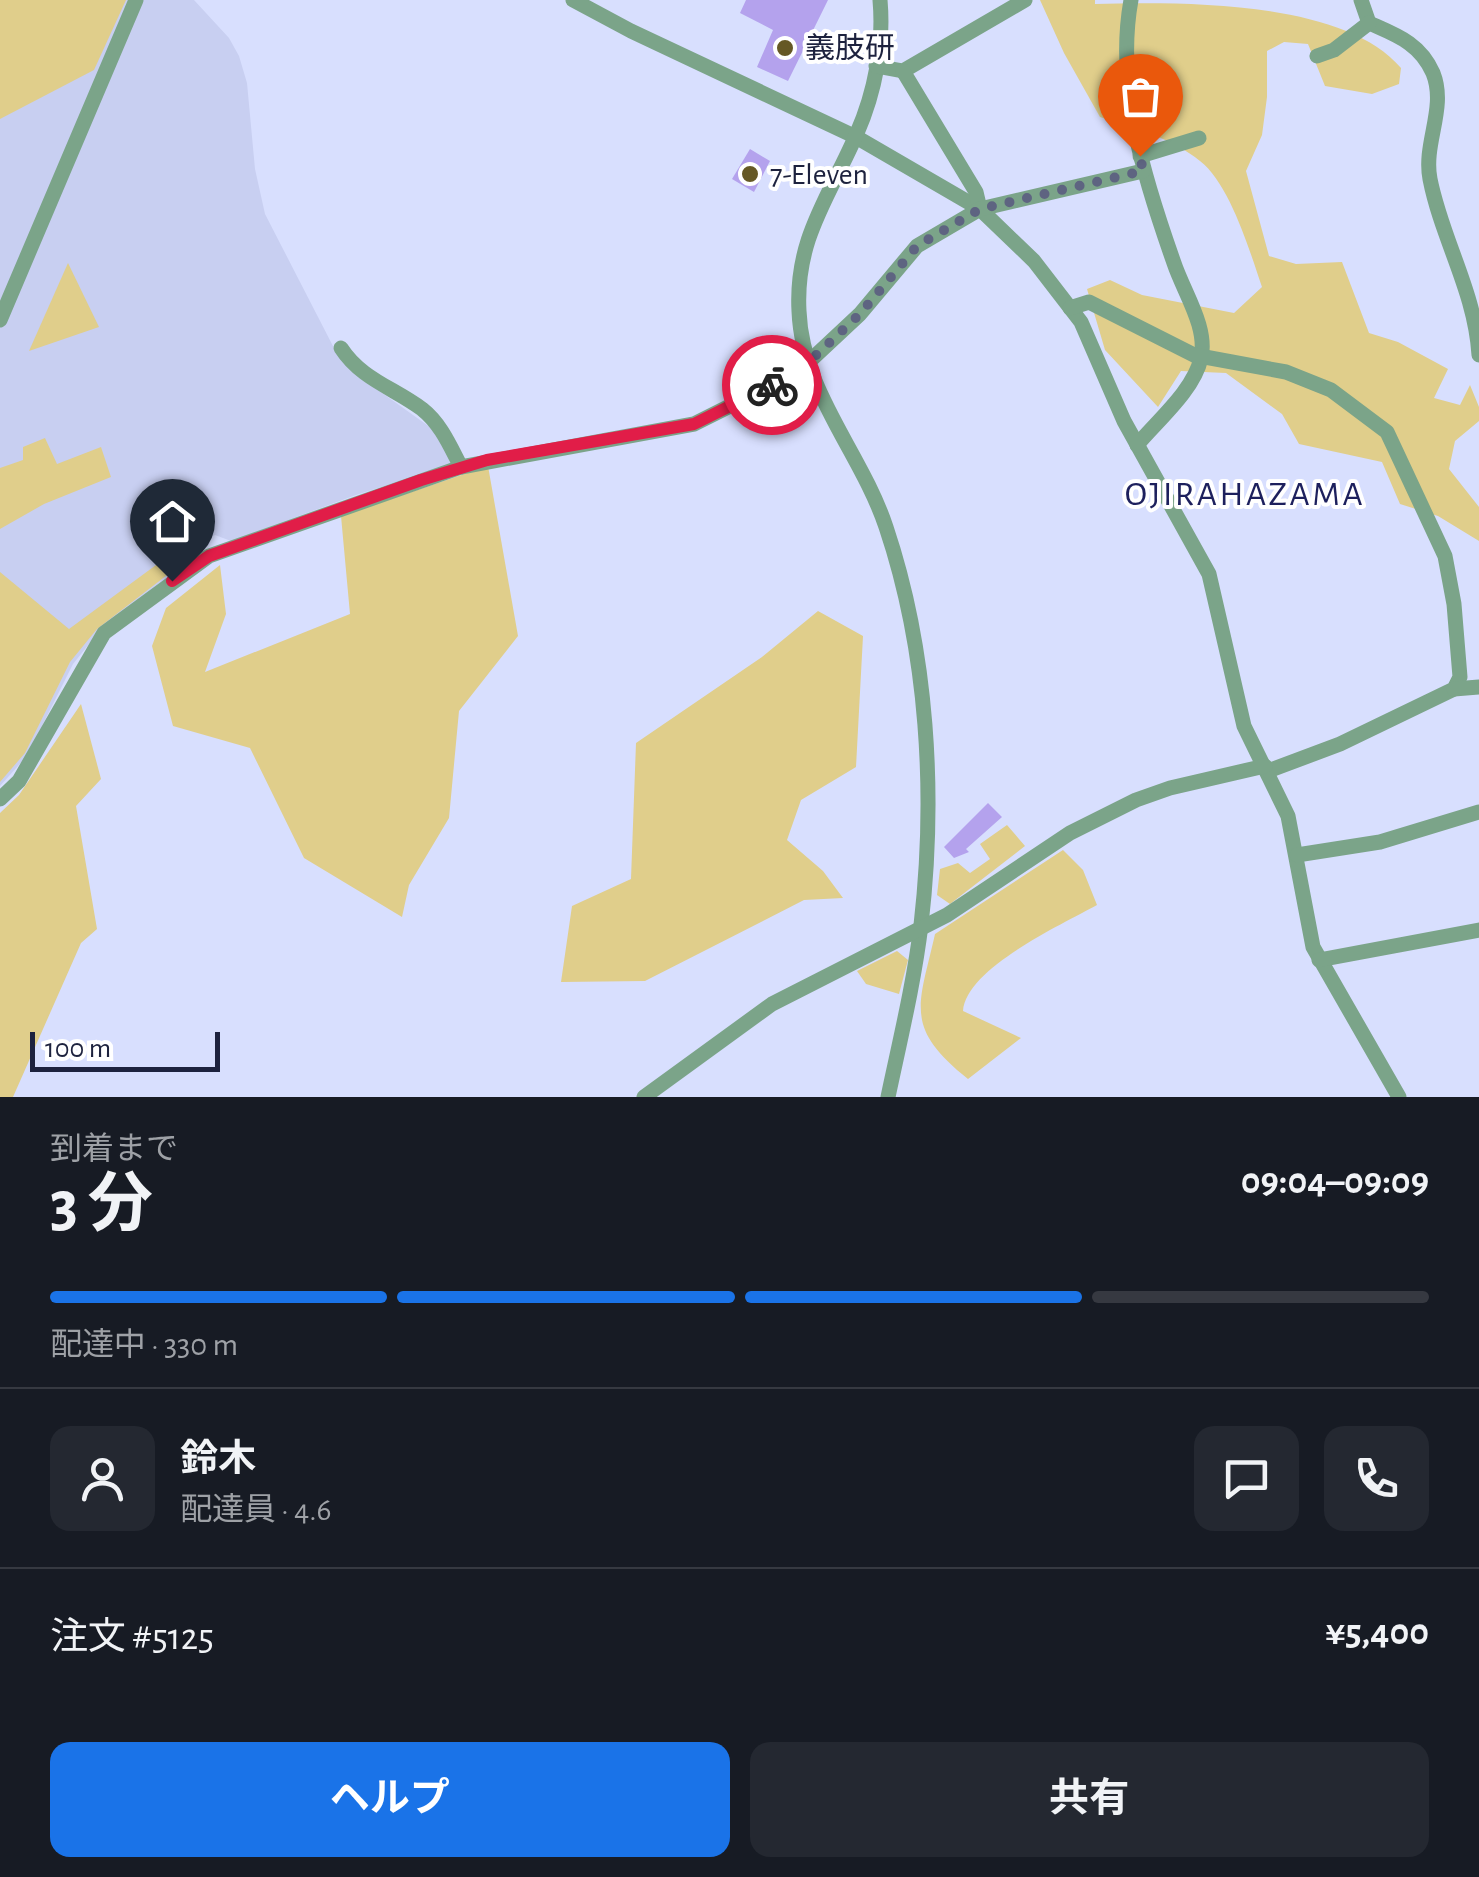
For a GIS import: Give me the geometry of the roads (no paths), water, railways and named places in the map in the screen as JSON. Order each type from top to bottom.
[{"type":"street","points":[[0,320],[136,0]]},
{"type":"street","points":[[574,0],[631,32],[856,136],[980,209],[1034,261],[1081,322],[1137,445],[1209,574],[1221,613],[1239,712],[1288,816],[1308,930],[1319,960],[1399,1097]]},
{"type":"street","points":[[880,0],[876,66],[856,136],[819,207],[802,260],[799,316],[806,362],[822,400],[873,491],[897,565],[920,690],[927,768],[926,874],[921,928],[888,1097]]},
{"type":"street","points":[[876,66],[903,71],[1025,0]]},
{"type":"street","points":[[1131,0],[1125,32],[1142,163],[1202,333],[1202,357],[1195,376],[1137,445]]},
{"type":"street","points":[[1362,0],[1369,23]]},
{"type":"street","points":[[1317,56],[1334,50],[1369,23]]},
{"type":"street","points":[[1369,23],[1407,39],[1433,74],[1439,98],[1429,177],[1469,292],[1479,355]]},
{"type":"street","points":[[903,71],[976,192],[980,209]]},
{"type":"street","points":[[0,799],[19,781],[104,633],[194,564],[292,525],[460,468],[694,424],[798,372],[860,314],[917,246],[980,209],[1142,163],[1199,138]]},
{"type":"street","points":[[1070,308],[1089,302],[1202,357],[1286,372],[1331,390],[1387,432],[1445,556],[1454,604],[1460,677],[1454,688]]},
{"type":"street","points":[[341,348],[366,376],[423,410],[442,430],[460,468]]},
{"type":"street","points":[[644,1097],[772,1004],[921,928],[1070,832],[1136,800],[1267,769],[1340,744],[1454,688],[1479,686]]},
{"type":"street","points":[[1297,855],[1380,842],[1479,812]]},
{"type":"street","points":[[1319,960],[1479,930]]},
{"type":"place","name":"義肢研","points":[[785,48]]},
{"type":"place","name":"7-Eleven","points":[[750,174]]},
{"type":"district","name":"OJIRAHAZAMA","points":[[1245,493]]}]
